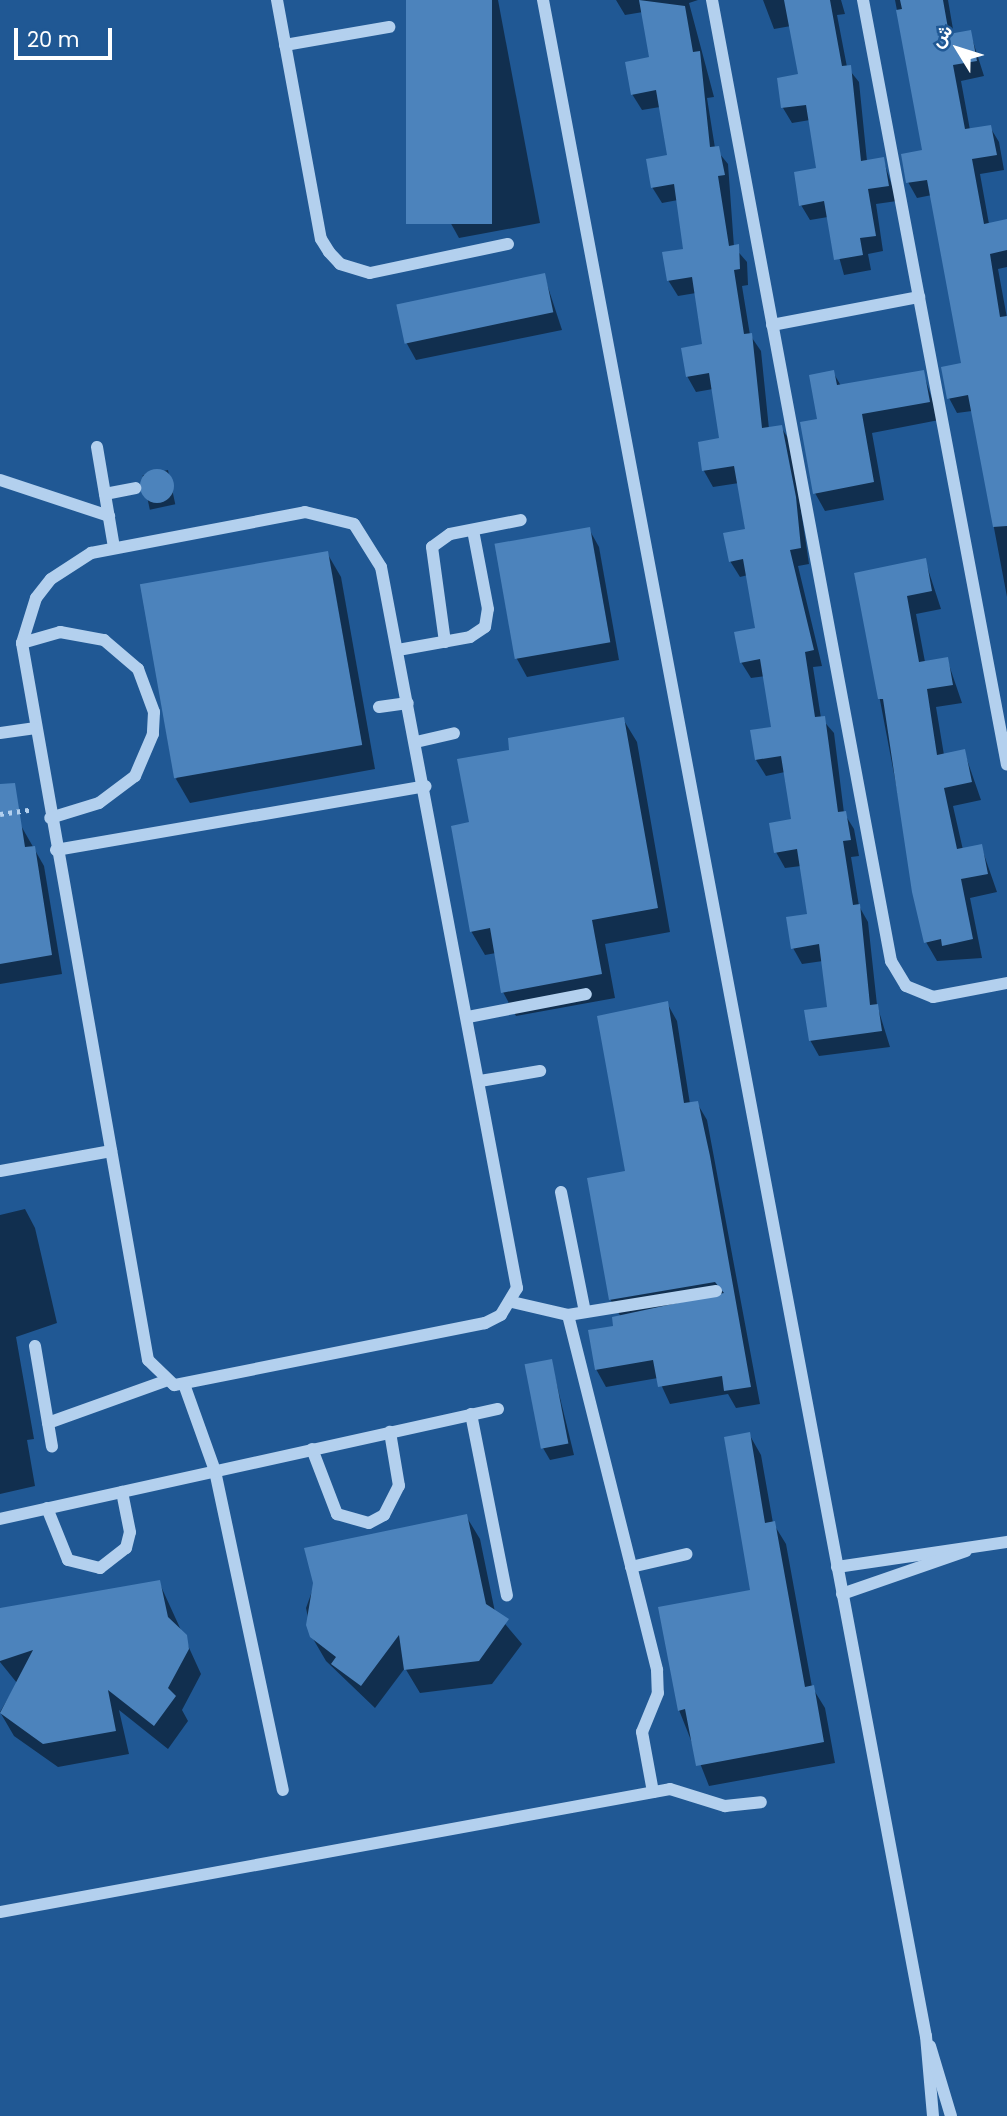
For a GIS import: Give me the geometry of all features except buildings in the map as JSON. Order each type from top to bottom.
[{"type":"street","points":[[277,0],[321,239],[340,264],[370,273],[508,244]]},
{"type":"street","points":[[543,0],[926,2036],[933,2116]]},
{"type":"street","points":[[712,0],[891,961],[906,986],[933,997],[1007,983]]},
{"type":"street","points":[[863,0],[1007,765]]},
{"type":"street","points":[[285,45],[389,27]]},
{"type":"street","points":[[772,325],[919,298]]},
{"type":"street","points":[[97,447],[114,548]]},
{"type":"street","points":[[0,480],[109,516]]},
{"type":"street","points":[[105,494],[135,488]]},
{"type":"street","points":[[48,1423],[164,1381],[185,1387],[485,1323],[512,1302],[517,1275],[398,650],[372,543],[354,524],[331,514],[305,512],[114,548],[70,564],[51,579],[36,598],[22,643],[49,812],[148,1360],[164,1381]]},
{"type":"street","points":[[445,642],[432,547],[439,538],[521,520]]},
{"type":"street","points":[[398,650],[478,633],[488,618],[472,530]]},
{"type":"street","points":[[22,643],[60,632],[104,640],[138,670],[154,712],[153,734],[135,776],[99,803],[49,812]]},
{"type":"street","points":[[379,707],[408,703]]},
{"type":"street","points":[[0,733],[36,728]]},
{"type":"street","points":[[416,742],[454,733]]},
{"type":"street","points":[[56,850],[425,786]]},
{"type":"street","points":[[468,1017],[586,994]]},
{"type":"street","points":[[480,1081],[540,1071]]},
{"type":"street","points":[[0,1171],[111,1152]]},
{"type":"street","points":[[561,1192],[584,1312]]},
{"type":"street","points":[[512,1302],[568,1315],[716,1291]]},
{"type":"street","points":[[568,1315],[659,1681],[642,1722],[653,1792]]},
{"type":"street","points":[[35,1346],[52,1447]]},
{"type":"street","points":[[185,1387],[215,1471],[283,1790]]},
{"type":"street","points":[[0,1519],[498,1409]]},
{"type":"street","points":[[471,1414],[507,1595]]},
{"type":"street","points":[[312,1450],[337,1514],[369,1523],[395,1502],[399,1486],[390,1432]]},
{"type":"street","points":[[47,1508],[68,1560],[100,1568],[126,1548],[130,1532],[122,1492]]},
{"type":"street","points":[[837,1567],[1007,1542]]},
{"type":"street","points":[[842,1594],[973,1548]]},
{"type":"street","points":[[631,1567],[687,1554]]},
{"type":"street","points":[[0,1912],[653,1792],[683,1789],[725,1805],[761,1802]]},
{"type":"street","points":[[926,2036],[951,2116]]},
{"type":"path","points":[[0,814],[49,812]]}]
